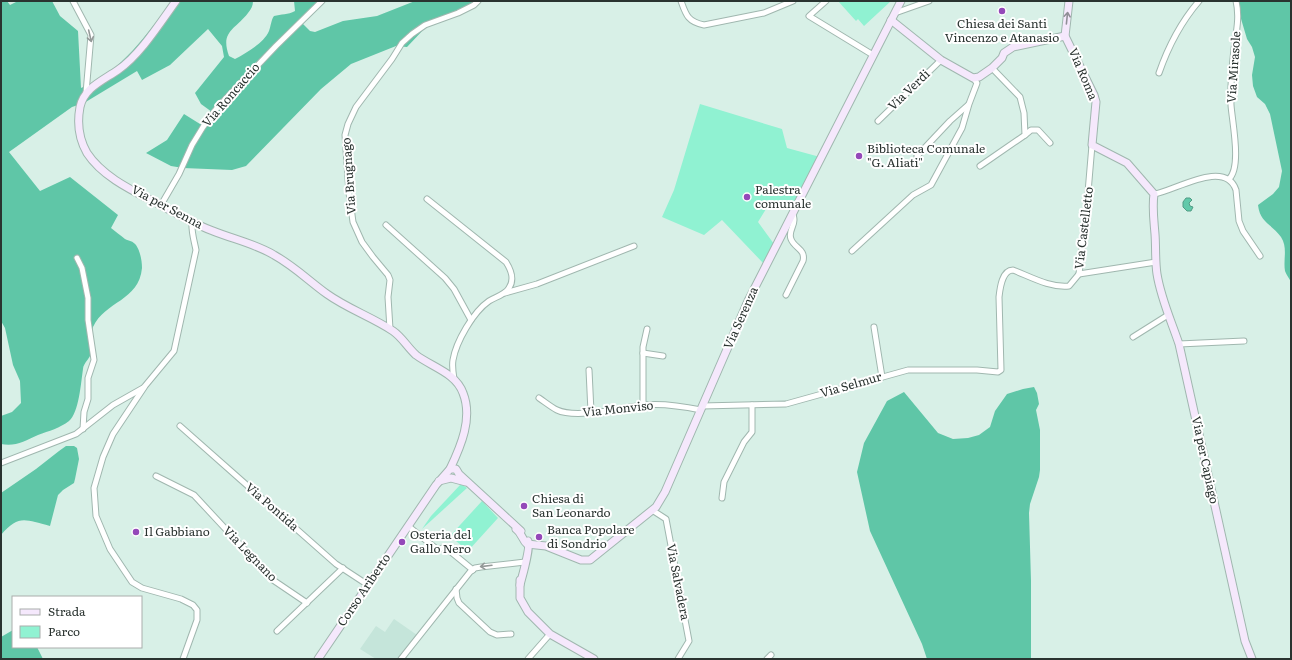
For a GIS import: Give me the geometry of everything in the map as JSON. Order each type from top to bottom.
[{"type":"street","name":"Via per Senna","points":[[73,1],[89,31],[91,39],[86,93],[80,108],[78,123],[79,132],[87,152],[98,166],[114,178],[192,222],[211,231],[273,254],[297,270],[337,301],[396,333],[417,355],[454,379]]},
{"type":"street","points":[[86,93],[129,60],[176,1]]},
{"type":"street","name":"Via Roncaccio","points":[[161,205],[179,174],[192,145],[217,108],[276,46],[322,1]]},
{"type":"street","name":"Via Brugnago","points":[[390,329],[388,297],[390,280],[388,275],[362,242],[353,222],[349,193],[345,135],[348,124],[356,107],[392,59],[402,43],[425,25],[458,13],[474,5],[478,1]]},
{"type":"street","points":[[681,1],[686,16],[694,23],[704,25],[764,13],[793,1]]},
{"type":"street","points":[[826,1],[809,16],[873,56]]},
{"type":"street","name":"Via Serenza","points":[[530,544],[546,546],[581,560],[590,560],[656,506],[665,492],[748,301],[900,1]]},
{"type":"street","points":[[895,13],[929,1]]},
{"type":"street","name":"Via Roma","points":[[1069,1],[1065,36],[1096,102],[1092,145]]},
{"type":"street","points":[[1159,73],[1167,50],[1185,19],[1199,1]]},
{"type":"street","name":"Via Mirasole","points":[[1229,179],[1234,172],[1235,145],[1231,105],[1232,73],[1238,12],[1236,1]]},
{"type":"street","points":[[852,251],[913,195],[931,185],[962,128],[977,83],[973,78],[941,60],[891,20]]},
{"type":"street","points":[[973,78],[980,77],[992,68],[1008,50],[1013,47],[1065,36]]},
{"type":"street","name":"Via Verdi","points":[[878,121],[941,60]]},
{"type":"street","points":[[992,68],[1020,96],[1024,112],[1025,135]]},
{"type":"street","points":[[917,156],[950,121],[969,104]]},
{"type":"street","points":[[980,166],[1031,130],[1038,130],[1050,143]]},
{"type":"street","points":[[1079,274],[1156,262],[1153,208],[1154,194],[1127,163],[1092,145]]},
{"type":"street","name":"Via Castelletto","points":[[1001,370],[999,297],[1000,289],[1006,273],[1010,270],[1014,270],[1052,286],[1069,286],[1079,274],[1092,145]]},
{"type":"street","points":[[1154,194],[1205,178],[1222,177],[1229,179],[1236,190],[1239,216],[1243,232],[1260,256]]},
{"type":"street","points":[[427,199],[506,262],[510,268],[512,282],[509,289],[504,293]]},
{"type":"street","points":[[786,295],[804,256],[791,240],[790,234],[794,220],[793,213]]},
{"type":"street","points":[[183,659],[197,620],[197,610],[193,605],[181,599],[142,588],[132,582],[110,549],[96,516],[94,488],[103,457],[112,434],[145,386],[174,351],[196,250],[194,236],[191,230],[192,222]]},
{"type":"street","points":[[386,225],[445,278],[454,289],[471,320]]},
{"type":"street","points":[[594,659],[550,634],[528,612],[520,598],[520,585],[524,562],[530,544],[525,534],[468,483],[454,474],[457,454],[465,428],[468,407],[463,391],[454,379],[452,361],[455,350],[471,320],[481,307],[490,300],[504,293],[537,284],[634,246]]},
{"type":"street","points":[[77,258],[82,268],[88,298],[88,320],[94,360],[88,378],[88,399],[84,412],[83,429]]},
{"type":"street","name":"Via per Capiago","points":[[1156,262],[1159,282],[1168,314],[1179,344],[1245,641],[1252,659]]},
{"type":"street","points":[[1133,337],[1168,314]]},
{"type":"street","points":[[874,328],[882,377]]},
{"type":"street","points":[[643,405],[643,347],[647,329]]},
{"type":"street","points":[[1179,344],[1244,341]]},
{"type":"street","points":[[643,353],[663,356]]},
{"type":"street","points":[[589,370],[591,412]]},
{"type":"street","name":"Via Selmur","points":[[701,408],[786,404],[908,370],[977,370],[998,372],[1001,370]]},
{"type":"street","points":[[1,463],[76,434],[113,405],[145,386]]},
{"type":"street","name":"Via Monviso","points":[[539,398],[558,410],[575,413],[643,405],[667,404],[701,408]]},
{"type":"street","points":[[722,498],[724,482],[744,442],[752,432],[752,405]]},
{"type":"street","name":"Via Pontida","points":[[180,426],[336,564],[368,585]]},
{"type":"street","name":"Corso Ariberto","points":[[318,659],[439,481],[454,474]]},
{"type":"street","name":"Via Legnano","points":[[156,476],[194,495],[273,580],[307,602]]},
{"type":"street","name":"Via Salvadera","points":[[652,510],[666,519],[689,641],[678,659]]},
{"type":"street","points":[[511,522],[525,542],[530,544]]},
{"type":"street","points":[[408,526],[438,550],[445,548],[473,570]]},
{"type":"street","points":[[516,529],[524,547],[524,562]]},
{"type":"street","points":[[401,659],[456,589],[473,570],[481,567],[524,562]]},
{"type":"street","points":[[277,631],[343,568]]},
{"type":"street","points":[[456,589],[459,603],[490,632],[497,635],[511,634]]},
{"type":"street","points":[[528,659],[550,634]]},
{"type":"shaded area","points":[[1,1],[7,1],[10,5],[18,1],[52,1],[60,16],[78,31],[81,88],[96,81],[121,62],[143,39],[173,1],[253,1],[249,12],[230,32],[226,41],[229,56],[235,59],[263,40],[269,31],[274,16],[295,11],[294,1],[319,1],[312,15],[302,23],[310,31],[315,32],[343,21],[377,16],[415,1],[481,1],[471,9],[425,28],[407,47],[396,46],[351,64],[321,89],[246,166],[232,170],[183,168],[171,166],[146,153],[167,140],[184,114],[200,124],[212,112],[201,104],[195,93],[224,57],[222,46],[208,29],[170,65],[142,80],[137,71],[84,103],[72,107],[9,152],[40,191],[70,177],[118,215],[111,228],[125,239],[136,245],[139,250],[142,268],[140,279],[135,287],[105,311],[98,318],[93,327],[92,351],[83,367],[79,397],[75,411],[69,421],[20,443],[6,445],[1,444],[1,416],[12,412],[21,403],[20,381],[13,365],[5,328],[1,321]]},
{"type":"shaded area","points":[[1239,1],[1291,1],[1291,282],[1285,271],[1285,249],[1283,241],[1278,233],[1264,220],[1259,211],[1258,205],[1273,194],[1279,187],[1282,171],[1270,114],[1265,104],[1257,97],[1253,86],[1252,75],[1255,57],[1252,47],[1247,39],[1239,12]]},
{"type":"shaded area","points":[[1186,198],[1190,198],[1192,200],[1189,203],[1190,206],[1193,207],[1191,211],[1187,211],[1183,207],[1183,202]]},
{"type":"shaded area","points":[[1034,387],[1039,404],[1036,410],[1040,430],[1040,470],[1030,504],[1029,513],[1031,659],[927,659],[922,644],[870,531],[857,472],[864,443],[887,401],[904,392],[938,433],[953,439],[968,438],[979,435],[990,427],[995,411],[1007,394]]},
{"type":"shaded area","points":[[66,446],[74,446],[77,448],[79,459],[75,479],[74,483],[58,495],[50,526],[23,520],[18,521],[7,528],[1,535],[1,493]]},
{"type":"shaded area","points":[[394,619],[417,635],[401,659],[376,659],[360,649],[376,626],[385,632]]},
{"type":"shaded area","points":[[12,631],[12,648],[38,648],[43,659],[1,659],[1,637]]},
{"type":"green space","points":[[838,1],[891,1],[864,26],[858,19],[856,21]]},
{"type":"green space","points":[[700,104],[782,129],[787,148],[820,157],[792,209],[771,201],[758,222],[774,244],[764,264],[722,220],[704,235],[662,217],[674,190]]},
{"type":"green space","points":[[461,484],[467,488],[422,529],[431,516]]},
{"type":"green space","points":[[482,501],[498,518],[468,551],[450,536]]},
{"type":"place","name":"Chiesa dei Santi Vincenzo e Atanasio","points":[[1002,11]]},
{"type":"place","name":"Biblioteca Comunale \"G. Aliati\"","points":[[859,156]]},
{"type":"place","name":"Palestra comunale","points":[[747,197]]},
{"type":"place","name":"Chiesa di San Leonardo","points":[[524,506]]},
{"type":"place","name":"Il Gabbiano","points":[[136,532]]},
{"type":"place","name":"Banca Popolare di Sondrio","points":[[539,537]]},
{"type":"place","name":"Osteria del Gallo Nero","points":[[402,542]]}]
